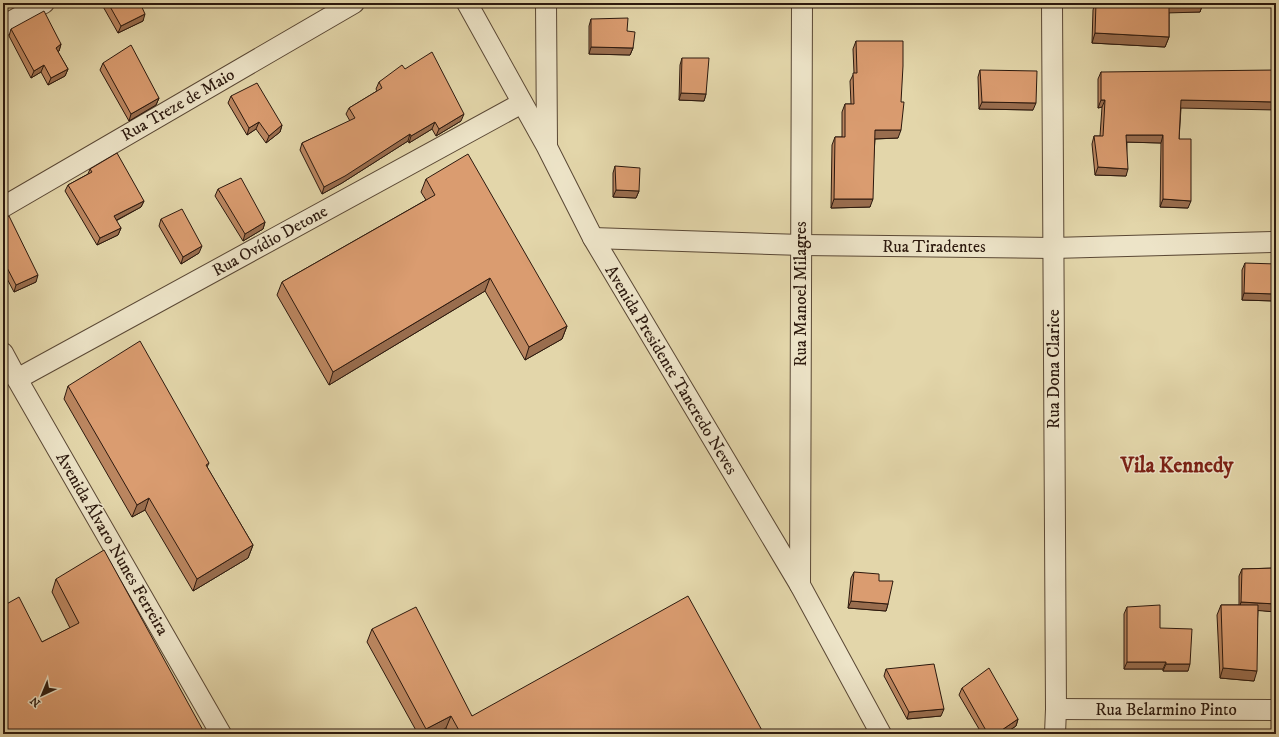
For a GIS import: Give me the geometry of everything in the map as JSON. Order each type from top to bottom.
[{"type":"street","points":[[3,26],[44,3]]},
{"type":"street","name":"Rua Treze de Maio","points":[[3,207],[354,3]]},
{"type":"street","name":"Avenida Presidente Tancredo Neves","points":[[467,3],[547,147],[592,238],[800,585],[881,734]]},
{"type":"street","points":[[546,3],[547,147]]},
{"type":"street","name":"Rua Manoel Milagres","points":[[800,585],[802,3]]},
{"type":"street","name":"Rua Dona Clarice","points":[[1052,3],[1055,734]]},
{"type":"street","name":"Rua Ovídio Detone","points":[[17,379],[522,103]]},
{"type":"street","name":"Rua Tiradentes","points":[[592,238],[802,245],[1053,248],[1276,242]]},
{"type":"street","name":"Avenida Álvaro Nunes Ferreira","points":[[3,353],[221,734]]},
{"type":"street","name":"Rua Belarmino Pinto","points":[[1056,709],[1276,710]]},
{"type":"building","points":[[108,3],[140,3],[145,14],[121,26]]},
{"type":"building","points":[[1096,3],[1169,3],[1169,37],[1095,33]]},
{"type":"building","points":[[44,11],[61,44],[56,48],[68,69],[51,78],[44,65],[34,71],[11,29]]},
{"type":"building","points":[[628,18],[627,31],[635,32],[633,48],[591,47],[591,19]]},
{"type":"building","points":[[856,41],[903,41],[901,102],[904,102],[901,130],[875,130],[873,199],[834,199],[835,137],[845,137],[845,104],[854,104],[853,73],[857,73]]},
{"type":"building","points":[[131,45],[159,98],[131,114],[103,63]]},
{"type":"building","points":[[432,52],[464,114],[439,129],[435,122],[411,136],[410,134],[345,176],[324,187],[302,143],[355,118],[349,108],[382,88],[379,82],[402,65],[405,69]]},
{"type":"building","points":[[682,58],[709,58],[706,94],[681,93]]},
{"type":"building","points":[[980,70],[1037,71],[1036,103],[982,102]]},
{"type":"building","points":[[1276,70],[1276,102],[1181,100],[1179,139],[1191,139],[1191,201],[1163,199],[1163,135],[1126,135],[1128,169],[1098,167],[1094,136],[1103,136],[1105,100],[1101,100],[1101,72]]},
{"type":"building","points":[[257,83],[282,125],[269,136],[259,122],[249,128],[231,96]]},
{"type":"building","points":[[117,153],[144,201],[114,216],[121,228],[100,238],[68,185],[92,172],[90,169]]},
{"type":"building","points":[[468,154],[567,326],[529,347],[490,278],[333,372],[282,282],[435,195],[426,179]]},
{"type":"building","points":[[615,166],[640,168],[639,191],[616,190]]},
{"type":"building","points":[[241,178],[265,222],[245,234],[218,189]]},
{"type":"building","points":[[182,209],[202,246],[183,257],[161,219]]},
{"type":"building","points":[[9,216],[38,275],[16,285],[3,260],[3,219]]},
{"type":"building","points":[[1245,263],[1276,264],[1276,294],[1244,293]]},
{"type":"building","points":[[140,341],[209,463],[206,465],[253,545],[197,579],[149,498],[137,505],[68,386]]},
{"type":"building","points":[[104,550],[205,734],[3,734],[3,606],[19,597],[42,642],[79,623],[56,579]]},
{"type":"building","points":[[1276,568],[1276,604],[1241,602],[1242,569]]},
{"type":"building","points":[[854,572],[879,574],[879,581],[893,581],[888,604],[851,601]]},
{"type":"building","points":[[688,596],[764,734],[461,734],[451,716],[426,729],[372,629],[416,607],[472,716]]},
{"type":"building","points":[[1160,605],[1160,628],[1192,629],[1190,664],[1166,664],[1166,662],[1127,662],[1127,607]]},
{"type":"building","points":[[1221,605],[1258,605],[1257,671],[1223,668]]},
{"type":"building","points":[[934,664],[944,709],[909,712],[886,669]]},
{"type":"building","points":[[989,668],[1018,719],[996,734],[988,734],[962,688]]},
{"type":"district","name":"Vila Kennedy","points":[[1177,466]]}]
